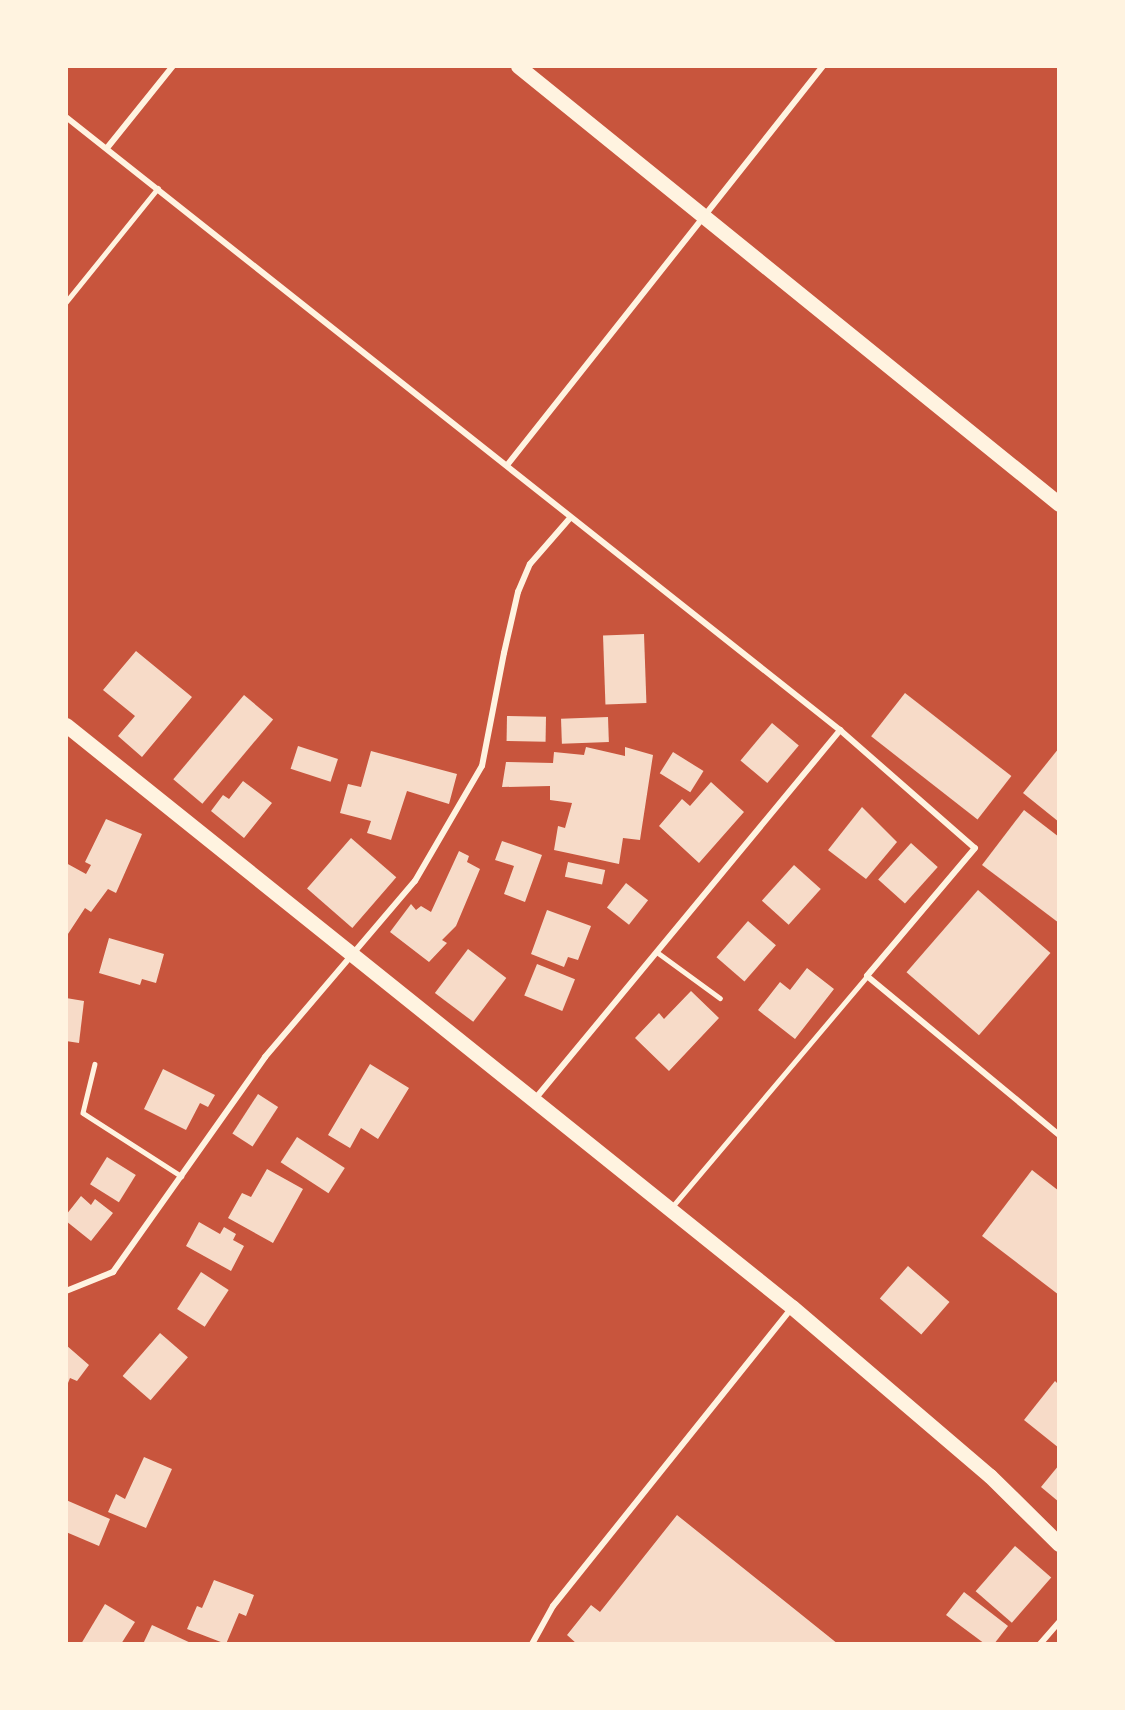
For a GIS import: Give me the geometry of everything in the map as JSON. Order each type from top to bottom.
[{"type":"main road","points":[[519,66],[1059,504]]},
{"type":"main road","points":[[66,725],[351,956],[535,1100],[792,1307],[990,1476],[1059,1544]]},
{"type":"street","points":[[107,148],[173,66]]},
{"type":"street","points":[[508,464],[822,66]]},
{"type":"street","points":[[66,117],[508,464],[570,518],[840,730],[975,848],[867,976],[1059,1135]]},
{"type":"street","points":[[66,1291],[113,1272],[265,1058],[415,881],[482,766],[518,592],[530,564],[570,518]]},
{"type":"street","points":[[535,1100],[840,730]]},
{"type":"street","points":[[532,1644],[553,1606],[792,1307]]},
{"type":"street","points":[[1040,1644],[1059,1622]]},
{"type":"lane","points":[[66,302],[158,188]]},
{"type":"lane","points":[[657,952],[720,998]]},
{"type":"lane","points":[[670,1209],[867,976]]},
{"type":"lane","points":[[95,1064],[83,1113],[181,1176]]},
{"type":"building","points":[[644,634],[646,703],[605,704],[603,635]]},
{"type":"building","points":[[136,651],[192,697],[142,757],[118,736],[135,716],[103,690]]},
{"type":"building","points":[[905,693],[1011,776],[978,819],[871,736]]},
{"type":"building","points":[[244,695],[273,719],[202,804],[173,779]]},
{"type":"building","points":[[507,716],[546,717],[546,742],[507,741]]},
{"type":"building","points":[[608,717],[609,742],[562,744],[561,719]]},
{"type":"building","points":[[772,723],[799,745],[767,783],[741,761]]},
{"type":"building","points":[[298,746],[338,759],[331,782],[291,769]]},
{"type":"building","points":[[586,747],[625,756],[625,747],[653,755],[640,840],[623,838],[619,864],[554,850],[558,826],[565,828],[572,803],[550,800],[550,786],[502,787],[506,762],[553,763],[554,752],[584,755]]},
{"type":"building","points":[[1059,748],[1059,822],[1023,793]]},
{"type":"building","points":[[371,751],[457,774],[449,804],[407,791],[391,840],[367,833],[371,821],[340,813],[348,784],[361,787]]},
{"type":"building","points":[[673,752],[704,771],[690,792],[660,773]]},
{"type":"building","points":[[243,781],[272,803],[244,838],[211,811],[223,795],[229,799]]},
{"type":"building","points":[[711,782],[744,812],[699,863],[659,826],[682,799],[690,806]]},
{"type":"building","points":[[862,807],[897,842],[866,879],[828,850]]},
{"type":"building","points":[[1024,810],[1059,837],[1059,923],[982,865]]},
{"type":"building","points":[[106,819],[142,834],[116,893],[108,889],[91,912],[85,908],[66,937],[66,863],[86,874],[91,865],[85,862]]},
{"type":"building","points":[[351,838],[396,877],[352,928],[307,889]]},
{"type":"building","points":[[502,841],[542,855],[525,902],[504,894],[514,866],[495,860]]},
{"type":"building","points":[[911,843],[938,867],[905,904],[878,879]]},
{"type":"building","points":[[459,851],[469,856],[467,862],[480,869],[456,926],[442,940],[447,943],[429,962],[390,932],[411,904],[416,910],[421,906],[431,912]]},
{"type":"building","points":[[568,862],[605,870],[602,885],[565,877]]},
{"type":"building","points":[[794,865],[821,889],[789,925],[762,901]]},
{"type":"building","points":[[626,883],[648,900],[629,925],[607,907]]},
{"type":"building","points":[[978,890],[1050,953],[979,1035],[906,972]]},
{"type":"building","points":[[547,910],[591,926],[578,960],[568,957],[564,967],[531,954]]},
{"type":"building","points":[[748,921],[776,945],[744,982],[717,957]]},
{"type":"building","points":[[109,938],[164,954],[156,983],[142,979],[140,985],[99,973]]},
{"type":"building","points":[[468,949],[506,978],[473,1022],[435,993]]},
{"type":"building","points":[[537,964],[575,979],[562,1011],[524,996]]},
{"type":"building","points":[[807,968],[834,989],[795,1039],[758,1010],[780,982],[790,990]]},
{"type":"building","points":[[691,991],[719,1018],[669,1071],[635,1038],[659,1013],[664,1019]]},
{"type":"building","points":[[66,998],[84,1001],[79,1043],[66,1041]]},
{"type":"building","points":[[370,1064],[409,1088],[378,1139],[361,1128],[350,1148],[328,1135]]},
{"type":"building","points":[[163,1069],[215,1095],[208,1107],[200,1103],[186,1130],[144,1109]]},
{"type":"building","points":[[258,1094],[278,1107],[253,1146],[232,1133]]},
{"type":"building","points":[[297,1137],[345,1168],[328,1193],[281,1162]]},
{"type":"building","points":[[107,1157],[136,1175],[119,1202],[90,1184]]},
{"type":"building","points":[[267,1169],[303,1189],[273,1243],[228,1218],[242,1193],[251,1197]]},
{"type":"building","points":[[1032,1170],[1059,1191],[1059,1295],[982,1236]]},
{"type":"building","points":[[81,1196],[91,1205],[95,1199],[113,1213],[91,1241],[66,1221],[66,1215]]},
{"type":"building","points":[[199,1222],[220,1234],[224,1227],[236,1234],[233,1240],[244,1246],[231,1271],[186,1246]]},
{"type":"building","points":[[908,1266],[950,1302],[921,1335],[880,1298]]},
{"type":"building","points":[[201,1272],[229,1290],[205,1327],[177,1309]]},
{"type":"building","points":[[160,1333],[188,1357],[151,1400],[123,1376]]},
{"type":"building","points":[[66,1345],[89,1365],[77,1381],[70,1378],[66,1388]]},
{"type":"building","points":[[1055,1381],[1059,1385],[1059,1448],[1024,1420]]},
{"type":"building","points":[[144,1457],[172,1469],[146,1528],[108,1512],[116,1494],[125,1499]]},
{"type":"building","points":[[1059,1465],[1059,1502],[1041,1487]]},
{"type":"building","points":[[66,1500],[110,1519],[99,1546],[66,1532]]},
{"type":"building","points":[[677,1515],[838,1644],[577,1644],[567,1635],[591,1605],[600,1612]]},
{"type":"building","points":[[1015,1546],[1051,1577],[1012,1623],[976,1591]]},
{"type":"building","points":[[214,1580],[254,1595],[246,1616],[239,1613],[226,1644],[187,1629],[197,1606],[202,1608]]},
{"type":"building","points":[[964,1592],[1008,1626],[994,1644],[985,1644],[946,1615]]},
{"type":"building","points":[[105,1604],[135,1622],[121,1644],[81,1644]]},
{"type":"building","points":[[152,1625],[193,1644],[143,1644]]}]
